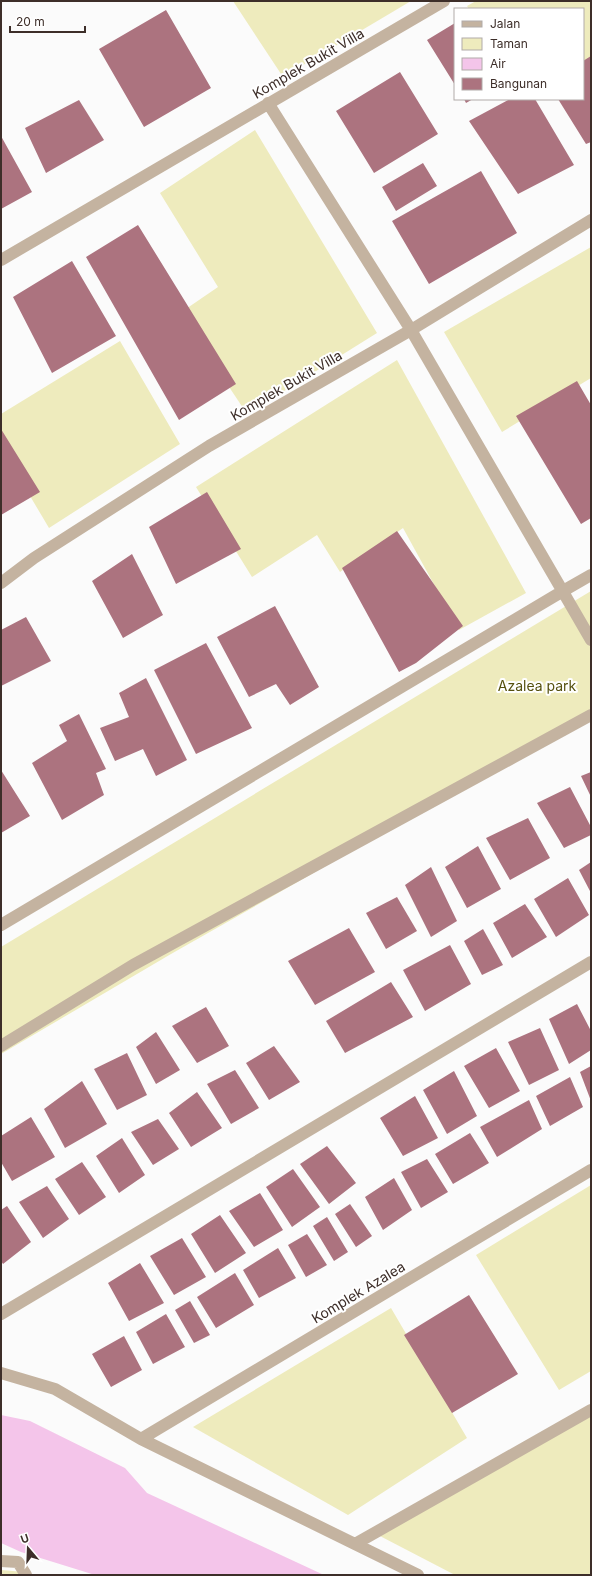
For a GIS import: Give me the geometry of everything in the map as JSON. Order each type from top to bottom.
[{"type":"street","name":"Komplek Bukit Villa","points":[[1,260],[444,1]]},
{"type":"street","points":[[268,103],[411,330],[591,640]]},
{"type":"street","name":"Komplek Bukit Villa","points":[[1,583],[34,558],[203,450],[411,330],[591,220]]},
{"type":"street","points":[[1,925],[563,591],[591,576]]},
{"type":"street","points":[[1,1046],[133,965],[591,714]]},
{"type":"street","points":[[1,1314],[591,962]]},
{"type":"street","name":"Komplek Azalea","points":[[141,1438],[591,1170]]},
{"type":"street","points":[[1,1373],[55,1389],[141,1438],[418,1575]]},
{"type":"street","points":[[355,1544],[591,1410]]},
{"type":"street","points":[[1,1561],[18,1562],[26,1575]]},
{"type":"green space","points":[[233,1],[411,1],[283,77]]},
{"type":"green space","points":[[476,1],[591,1],[591,59],[584,63],[584,8],[468,8],[467,6]]},
{"type":"green space","points":[[255,130],[377,333],[247,414],[180,313],[218,287],[160,193]]},
{"type":"green space","points":[[591,247],[591,378],[502,432],[444,332]]},
{"type":"green space","points":[[120,341],[180,444],[49,528],[1,447],[1,414]]},
{"type":"green space","points":[[397,360],[526,593],[459,630],[403,528],[340,572],[317,535],[252,577],[196,487]]},
{"type":"green space","name":"Azalea park","points":[[591,591],[591,715],[171,954],[1,1054],[1,947]]},
{"type":"green space","points":[[591,1185],[591,1371],[559,1390],[476,1255]]},
{"type":"green space","points":[[391,1308],[467,1438],[348,1515],[193,1427]]},
{"type":"green space","points":[[591,1406],[591,1575],[455,1575],[378,1535]]},
{"type":"green space","points":[[1,1570],[24,1572],[24,1575],[1,1575]]},
{"type":"water","points":[[1,1415],[30,1421],[125,1468],[147,1493],[324,1575],[95,1575],[21,1552],[1,1543]]},
{"type":"building","points":[[166,10],[211,88],[144,127],[99,49]]},
{"type":"building","points":[[454,24],[454,83],[427,40]]},
{"type":"building","points":[[591,56],[591,142],[586,144],[559,100],[584,100],[584,60]]},
{"type":"building","points":[[400,72],[438,134],[374,173],[336,111]]},
{"type":"building","points":[[79,100],[104,140],[46,173],[25,128]]},
{"type":"building","points":[[464,100],[471,100],[466,103]]},
{"type":"building","points":[[508,100],[536,100],[574,165],[518,194],[469,121]]},
{"type":"building","points":[[1,136],[32,192],[1,209]]},
{"type":"building","points":[[423,163],[437,186],[396,211],[382,187]]},
{"type":"building","points":[[481,171],[517,233],[429,284],[392,221]]},
{"type":"building","points":[[138,225],[236,384],[179,420],[86,257]]},
{"type":"building","points":[[72,261],[116,336],[52,373],[13,297]]},
{"type":"building","points":[[577,381],[591,405],[591,518],[581,524],[516,416]]},
{"type":"building","points":[[1,429],[40,492],[1,515]]},
{"type":"building","points":[[207,492],[241,549],[176,584],[149,527]]},
{"type":"building","points":[[397,531],[463,626],[416,663],[399,672],[342,568]]},
{"type":"building","points":[[132,554],[163,615],[123,638],[92,581]]},
{"type":"building","points":[[275,606],[319,687],[290,705],[276,684],[249,697],[217,637]]},
{"type":"building","points":[[26,617],[51,661],[1,686],[1,630]]},
{"type":"building","points":[[206,643],[252,728],[196,754],[154,670]]},
{"type":"building","points":[[146,678],[187,760],[156,776],[143,749],[115,761],[100,728],[129,717],[119,693]]},
{"type":"building","points":[[79,714],[106,769],[96,773],[104,795],[62,820],[32,763],[67,741],[59,725]]},
{"type":"building","points":[[1,770],[30,816],[1,833]]},
{"type":"building","points":[[591,772],[591,797],[581,776]]},
{"type":"building","points":[[570,787],[591,827],[591,835],[564,848],[537,803]]},
{"type":"building","points":[[528,818],[550,858],[510,880],[486,838]]},
{"type":"building","points":[[478,846],[501,889],[467,908],[445,867]]},
{"type":"building","points":[[591,862],[591,893],[579,870]]},
{"type":"building","points":[[431,867],[457,921],[431,937],[405,885]]},
{"type":"building","points":[[568,878],[589,915],[556,937],[534,899]]},
{"type":"building","points":[[397,897],[417,931],[386,949],[366,913]]},
{"type":"building","points":[[525,904],[547,937],[512,958],[493,923]]},
{"type":"building","points":[[349,928],[375,972],[315,1005],[288,961]]},
{"type":"building","points":[[483,929],[503,965],[482,975],[464,941]]},
{"type":"building","points":[[450,945],[471,984],[425,1011],[403,970]]},
{"type":"building","points":[[391,982],[413,1017],[345,1053],[326,1021]]},
{"type":"building","points":[[577,1004],[591,1031],[591,1050],[569,1064],[549,1019]]},
{"type":"building","points":[[206,1007],[229,1046],[197,1063],[172,1026]]},
{"type":"building","points":[[540,1028],[559,1070],[529,1085],[508,1042]]},
{"type":"building","points":[[156,1032],[180,1070],[156,1084],[136,1047]]},
{"type":"building","points":[[274,1046],[300,1082],[269,1100],[246,1063]]},
{"type":"building","points":[[496,1048],[520,1091],[489,1108],[464,1066]]},
{"type":"building","points":[[127,1053],[147,1095],[117,1110],[94,1069]]},
{"type":"building","points":[[591,1066],[591,1101],[580,1072]]},
{"type":"building","points":[[235,1070],[259,1108],[231,1124],[207,1084]]},
{"type":"building","points":[[454,1071],[477,1116],[447,1134],[423,1090]]},
{"type":"building","points":[[570,1077],[583,1107],[550,1126],[536,1096]]},
{"type":"building","points":[[82,1081],[107,1124],[65,1148],[44,1109]]},
{"type":"building","points":[[197,1092],[222,1128],[191,1147],[169,1113]]},
{"type":"building","points":[[415,1096],[438,1138],[403,1156],[380,1118]]},
{"type":"building","points":[[529,1100],[542,1129],[497,1157],[480,1127]]},
{"type":"building","points":[[31,1117],[55,1157],[12,1181],[1,1162],[1,1136]]},
{"type":"building","points":[[158,1119],[179,1149],[153,1165],[131,1132]]},
{"type":"building","points":[[470,1133],[489,1163],[453,1184],[435,1154]]},
{"type":"building","points":[[122,1138],[145,1175],[119,1193],[96,1156]]},
{"type":"building","points":[[327,1146],[356,1183],[329,1204],[300,1164]]},
{"type":"building","points":[[427,1159],[448,1192],[421,1208],[401,1172]]},
{"type":"building","points":[[82,1162],[106,1197],[79,1215],[55,1179]]},
{"type":"building","points":[[293,1169],[320,1207],[292,1227],[266,1187]]},
{"type":"building","points":[[394,1178],[412,1210],[383,1230],[365,1197]]},
{"type":"building","points":[[47,1186],[69,1219],[43,1238],[19,1202]]},
{"type":"building","points":[[260,1193],[283,1230],[254,1247],[229,1211]]},
{"type":"building","points":[[350,1204],[372,1236],[356,1247],[335,1214]]},
{"type":"building","points":[[7,1206],[31,1242],[3,1264],[1,1261],[1,1210]]},
{"type":"building","points":[[220,1215],[246,1253],[215,1273],[191,1234]]},
{"type":"building","points":[[327,1217],[348,1252],[334,1261],[313,1226]]},
{"type":"building","points":[[307,1234],[327,1265],[306,1277],[288,1245]]},
{"type":"building","points":[[182,1238],[206,1277],[174,1295],[150,1256]]},
{"type":"building","points":[[278,1248],[296,1278],[259,1298],[243,1270]]},
{"type":"building","points":[[140,1263],[164,1303],[129,1321],[108,1283]]},
{"type":"building","points":[[235,1273],[254,1305],[216,1328],[197,1297]]},
{"type":"building","points":[[469,1295],[518,1374],[452,1413],[404,1335]]},
{"type":"building","points":[[190,1301],[210,1335],[194,1343],[175,1310]]},
{"type":"building","points":[[166,1314],[185,1347],[153,1364],[136,1332]]},
{"type":"building","points":[[124,1336],[142,1370],[111,1387],[92,1354]]}]
